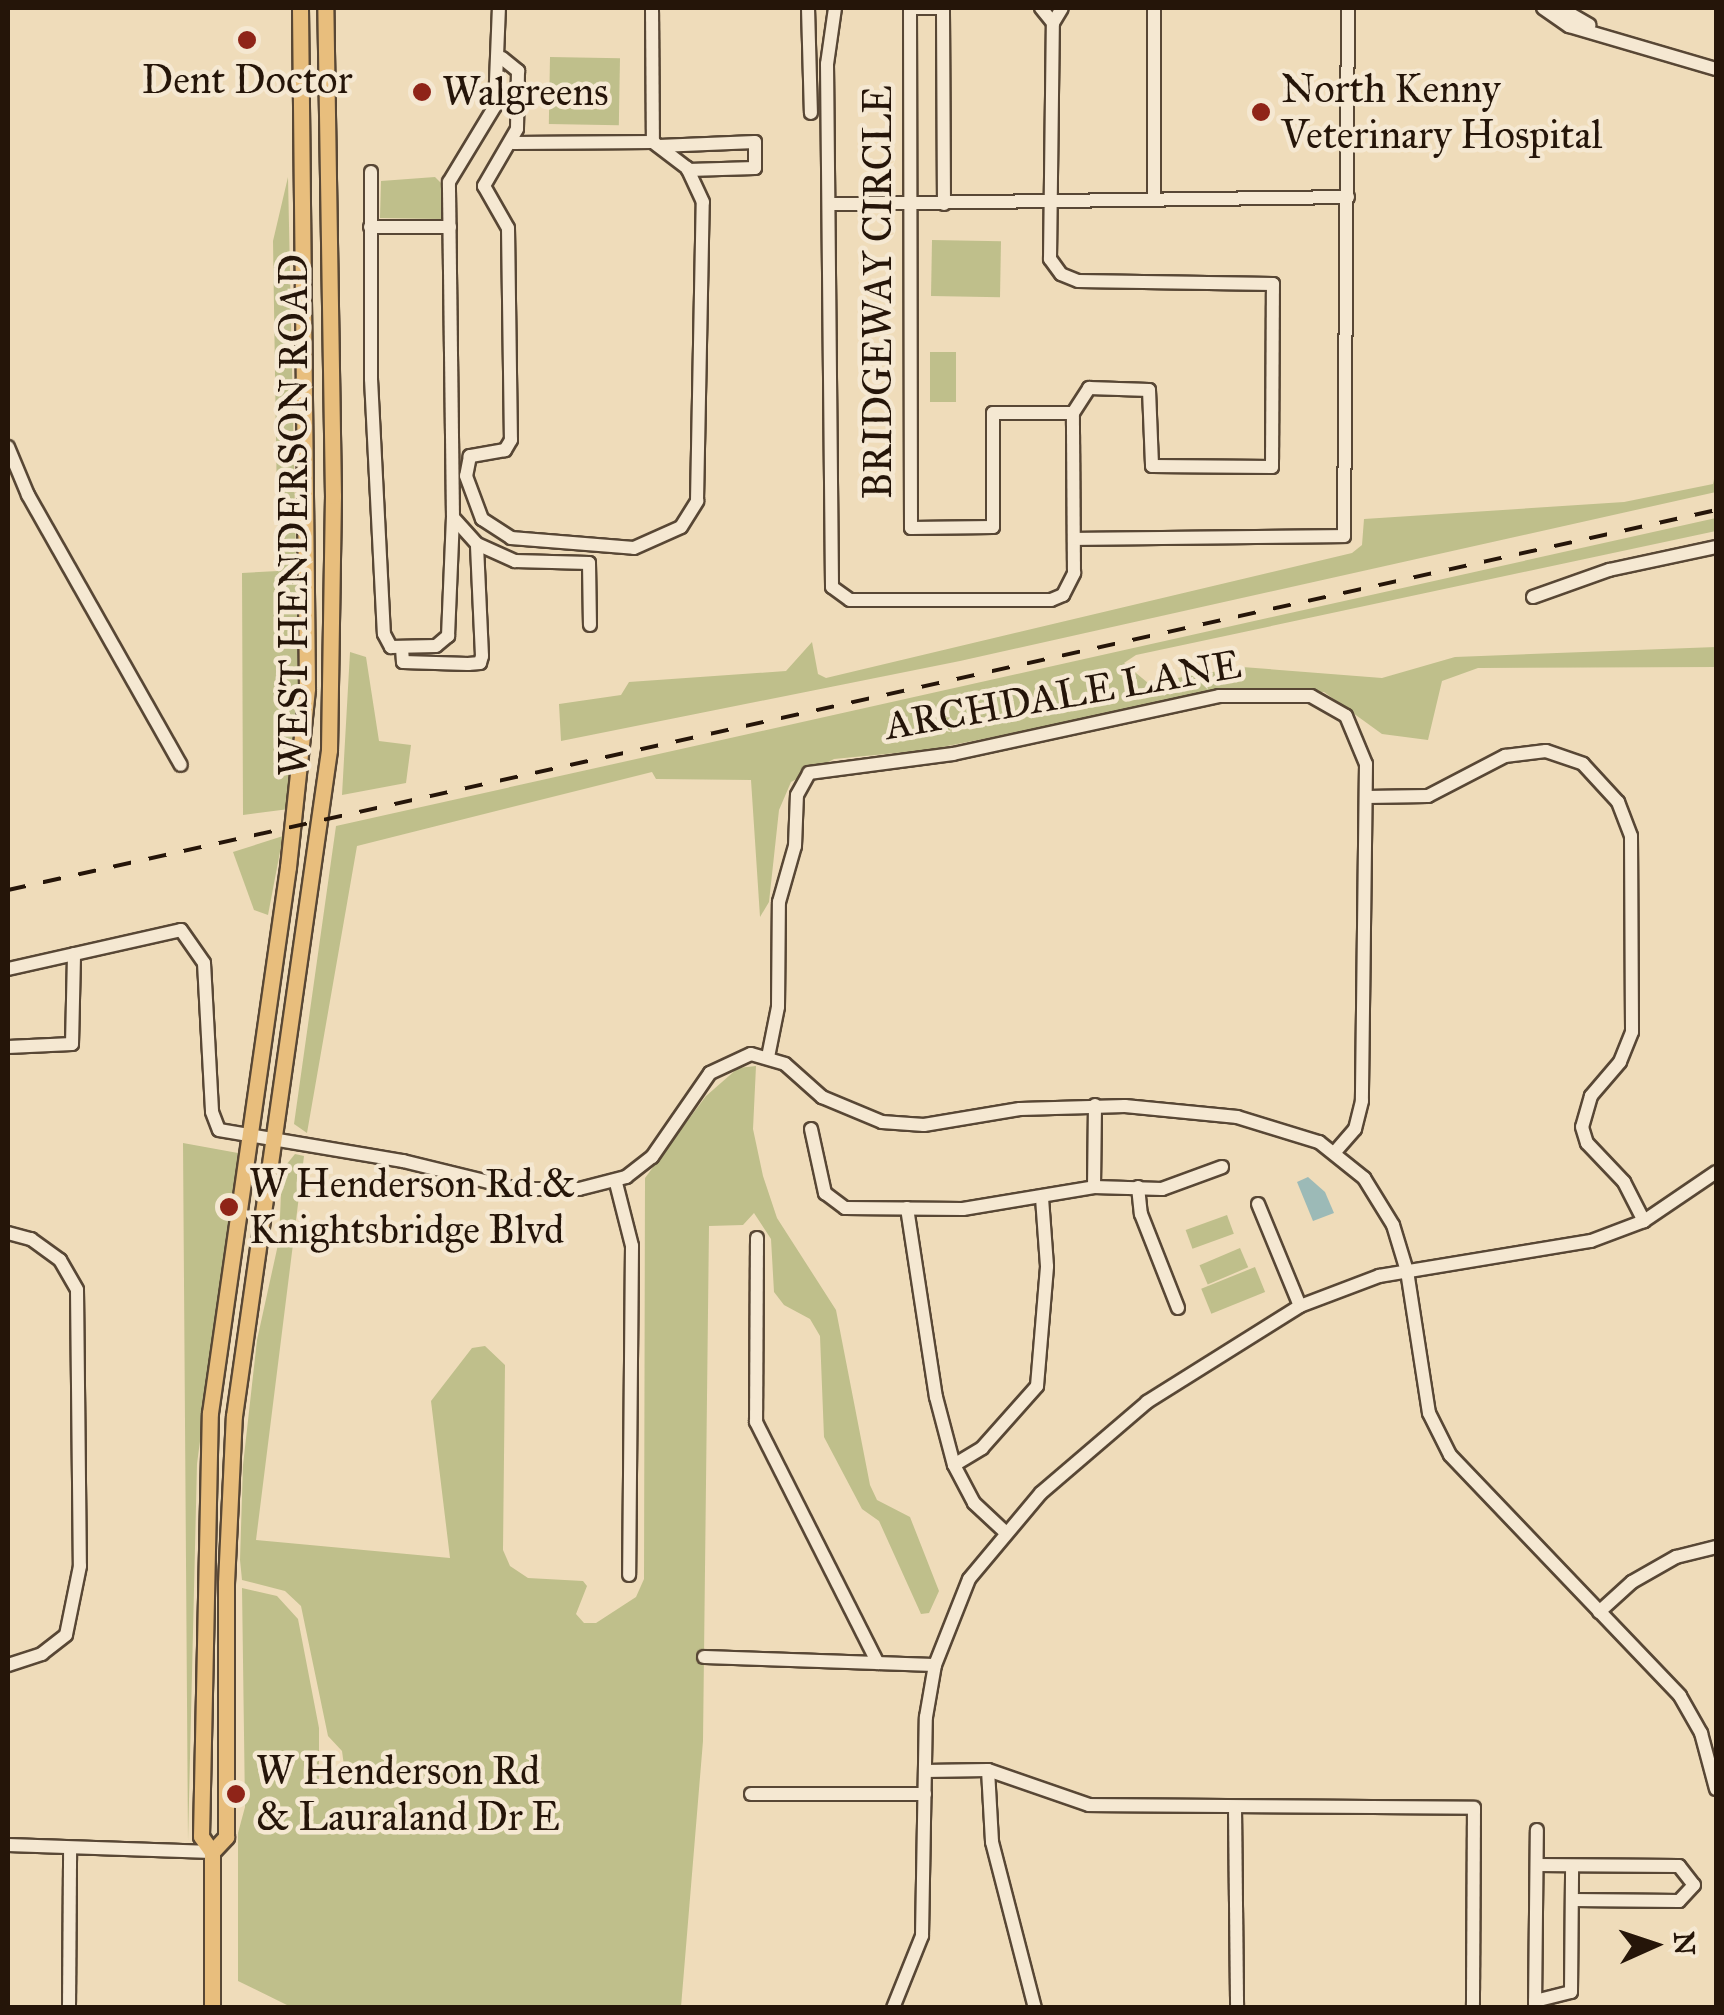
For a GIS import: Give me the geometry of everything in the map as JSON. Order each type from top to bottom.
[{"type":"main road","name":"WEST HENDERSON ROAD","points":[[212,2008],[212,1852],[201,1836],[205,1495],[210,1412],[307,688],[300,8]]},
{"type":"main road","name":"WEST HENDERSON ROAD","points":[[212,1852],[226,1836],[226,1583],[234,1416],[323,808],[332,685],[324,8]]},
{"type":"street","points":[[371,172],[384,634],[392,647],[436,646],[448,636],[453,516],[452,170],[495,106],[502,58],[499,8]]},
{"type":"street","points":[[502,58],[518,72],[513,143],[484,186],[508,228],[511,440],[504,450],[468,459],[470,498],[482,519],[511,538],[634,548],[681,527],[702,476],[702,202],[688,170],[656,144],[652,8]]},
{"type":"street","points":[[808,8],[811,113]]},
{"type":"street","points":[[835,8],[828,32],[831,578],[838,596],[850,600],[1052,600],[1071,585],[1073,413],[1089,388],[1143,387],[1152,400],[1152,466],[1272,467],[1272,284],[1078,281],[1061,274],[1050,259],[1053,23],[1062,8]]},
{"type":"street","name":"BRIDGEWAY CIRCLE","points":[[944,204],[943,8],[910,8],[911,528],[993,527],[993,414],[1073,413]]},
{"type":"street","points":[[1040,8],[1053,23]]},
{"type":"street","points":[[1154,8],[1154,198]]},
{"type":"street","points":[[1074,539],[1344,536],[1348,8]]},
{"type":"street","points":[[1543,8],[1569,26],[1716,68]]},
{"type":"street","points":[[1560,8],[1604,34]]},
{"type":"street","points":[[513,143],[755,142],[755,168],[688,170]]},
{"type":"street","points":[[830,204],[1148,204],[1154,198],[1348,197]]},
{"type":"street","points":[[370,227],[450,227]]},
{"type":"street","points":[[8,455],[181,766]]},
{"type":"street","points":[[453,516],[477,544],[515,561],[589,563],[590,625]]},
{"type":"street","points":[[402,648],[403,662],[480,664],[477,544]]},
{"type":"street","points":[[1533,597],[1609,570],[1716,547]]},
{"type":"street","name":"ARCHDALE LANE","points":[[768,1056],[778,1007],[778,902],[794,846],[800,784],[816,769],[954,754],[1219,696],[1298,694],[1336,706],[1355,728],[1364,750],[1362,1101],[1354,1129],[1335,1152]]},
{"type":"street","points":[[1366,797],[1428,796],[1505,756],[1546,751],[1583,764],[1618,802],[1631,836],[1632,1032],[1620,1062],[1591,1096],[1582,1127],[1587,1143],[1624,1182],[1644,1220]]},
{"type":"street","points":[[8,969],[172,929],[190,934],[206,979],[214,1124],[248,1136],[517,1189],[616,1183],[652,1157],[716,1067],[739,1056],[768,1056],[833,1104],[882,1122],[924,1124],[1096,1105],[1237,1118],[1288,1129],[1335,1152],[1384,1207],[1407,1271],[1424,1389],[1438,1433],[1463,1476],[1680,1696],[1700,1733],[1716,1789]]},
{"type":"street","points":[[8,1047],[72,1044],[74,954]]},
{"type":"street","points":[[1094,1187],[1096,1105]]},
{"type":"street","points":[[811,1129],[829,1201],[845,1208],[906,1208],[1042,1198],[1094,1187],[1162,1189],[1222,1168]]},
{"type":"street","points":[[893,2008],[922,1936],[925,1771],[935,1665],[970,1579],[1005,1532],[1146,1402],[1300,1306],[1358,1282],[1407,1271],[1592,1242],[1644,1220],[1716,1172]]},
{"type":"street","points":[[616,1183],[632,1246],[629,1575]]},
{"type":"street","points":[[1138,1187],[1141,1214],[1178,1308]]},
{"type":"street","points":[[954,1465],[982,1448],[1037,1386],[1047,1266],[1042,1198]]},
{"type":"street","points":[[1258,1204],[1300,1306]]},
{"type":"street","points":[[906,1208],[936,1398],[954,1465],[974,1502],[1005,1532]]},
{"type":"street","points":[[8,1233],[31,1239],[60,1260],[77,1290],[80,1418],[80,1582],[73,1620],[56,1646],[8,1665]]},
{"type":"street","points":[[757,1238],[756,1422],[878,1663]]},
{"type":"street","points":[[1599,1612],[1632,1582],[1676,1557],[1716,1547]]},
{"type":"street","points":[[704,1657],[935,1665]]},
{"type":"street","points":[[925,1771],[988,1770],[1089,1805],[1474,1808],[1472,2008]]},
{"type":"street","points":[[988,1770],[992,1842],[1035,2008]]},
{"type":"street","points":[[751,1794],[925,1794]]},
{"type":"street","points":[[1235,1808],[1236,2008]]},
{"type":"street","points":[[1538,1830],[1535,2004],[1570,1992],[1572,1866]]},
{"type":"street","points":[[8,1846],[70,1851],[212,1852]]},
{"type":"street","points":[[69,2008],[70,1851]]},
{"type":"street","points":[[1537,1865],[1679,1866],[1694,1885],[1679,1902],[1573,1900]]},
{"type":"green space","points":[[550,57],[620,58],[619,125],[549,124]]},
{"type":"green space","points":[[288,177],[299,705],[289,809],[243,815],[242,573],[278,571],[273,241]]},
{"type":"green space","points":[[435,177],[443,185],[441,219],[380,218],[381,181]]},
{"type":"green space","points":[[932,240],[1001,241],[1000,297],[931,296]]},
{"type":"green space","points":[[930,352],[956,352],[956,402],[930,402]]},
{"type":"green space","points":[[1716,469],[1716,492],[960,661],[561,741],[559,704],[621,695],[629,682],[786,671],[812,642],[818,674],[826,678],[1352,553],[1362,545],[1364,519],[1624,502],[1713,484]]},
{"type":"green space","points":[[1716,518],[1716,531],[1136,655],[1124,663],[1148,683],[1242,667],[1382,678],[1455,657],[1716,647],[1716,667],[1478,668],[1442,681],[1428,740],[1382,734],[1324,692],[1237,689],[927,750],[834,759],[791,782],[779,810],[769,902],[760,917],[751,780],[656,779],[652,772],[357,846],[307,1133],[294,1124],[336,826]]},
{"type":"green space","points":[[350,652],[366,657],[379,741],[411,745],[406,783],[342,795]]},
{"type":"green space","points":[[283,836],[268,915],[254,910],[233,852]]},
{"type":"green space","points":[[756,1066],[753,1129],[763,1176],[777,1218],[836,1310],[870,1485],[877,1500],[910,1517],[939,1591],[929,1613],[921,1614],[879,1521],[862,1509],[824,1437],[820,1336],[810,1319],[784,1305],[774,1292],[771,1239],[754,1213],[743,1225],[709,1226],[703,1741],[681,2007],[291,2007],[238,1981],[238,1833],[245,1807],[242,1588],[277,1596],[298,1619],[319,1728],[319,1789],[338,1788],[337,1774],[345,1773],[342,1751],[328,1736],[301,1606],[285,1591],[242,1580],[243,1465],[257,1340],[279,1240],[282,1170],[295,1154],[304,1156],[256,1540],[450,1558],[431,1401],[472,1348],[485,1346],[505,1365],[503,1550],[510,1566],[528,1578],[583,1581],[587,1586],[576,1614],[584,1623],[596,1623],[636,1597],[644,1579],[645,1178],[706,1096],[738,1068]]},
{"type":"green space","points":[[183,1143],[238,1153],[197,1464],[188,1842]]},
{"type":"green space","points":[[1227,1215],[1234,1234],[1192,1249],[1186,1230]]},
{"type":"green space","points":[[1240,1248],[1248,1267],[1208,1285],[1199,1265]]},
{"type":"green space","points":[[1255,1267],[1265,1292],[1211,1314],[1201,1289]]},
{"type":"water","points":[[1308,1177],[1325,1192],[1334,1213],[1313,1221],[1297,1182]]},
{"type":"railway","points":[[8,890],[1716,510]]},
{"type":"place","name":"Dent Doctor","points":[[247,40]]},
{"type":"place","name":"Walgreens","points":[[422,92]]},
{"type":"place","name":"North Kenny Veterinary Hospital","points":[[1261,112]]},
{"type":"place","name":"W Henderson Rd & Knightsbridge Blvd","points":[[229,1207]]},
{"type":"place","name":"W Henderson Rd & Lauraland Dr E","points":[[236,1794]]}]
